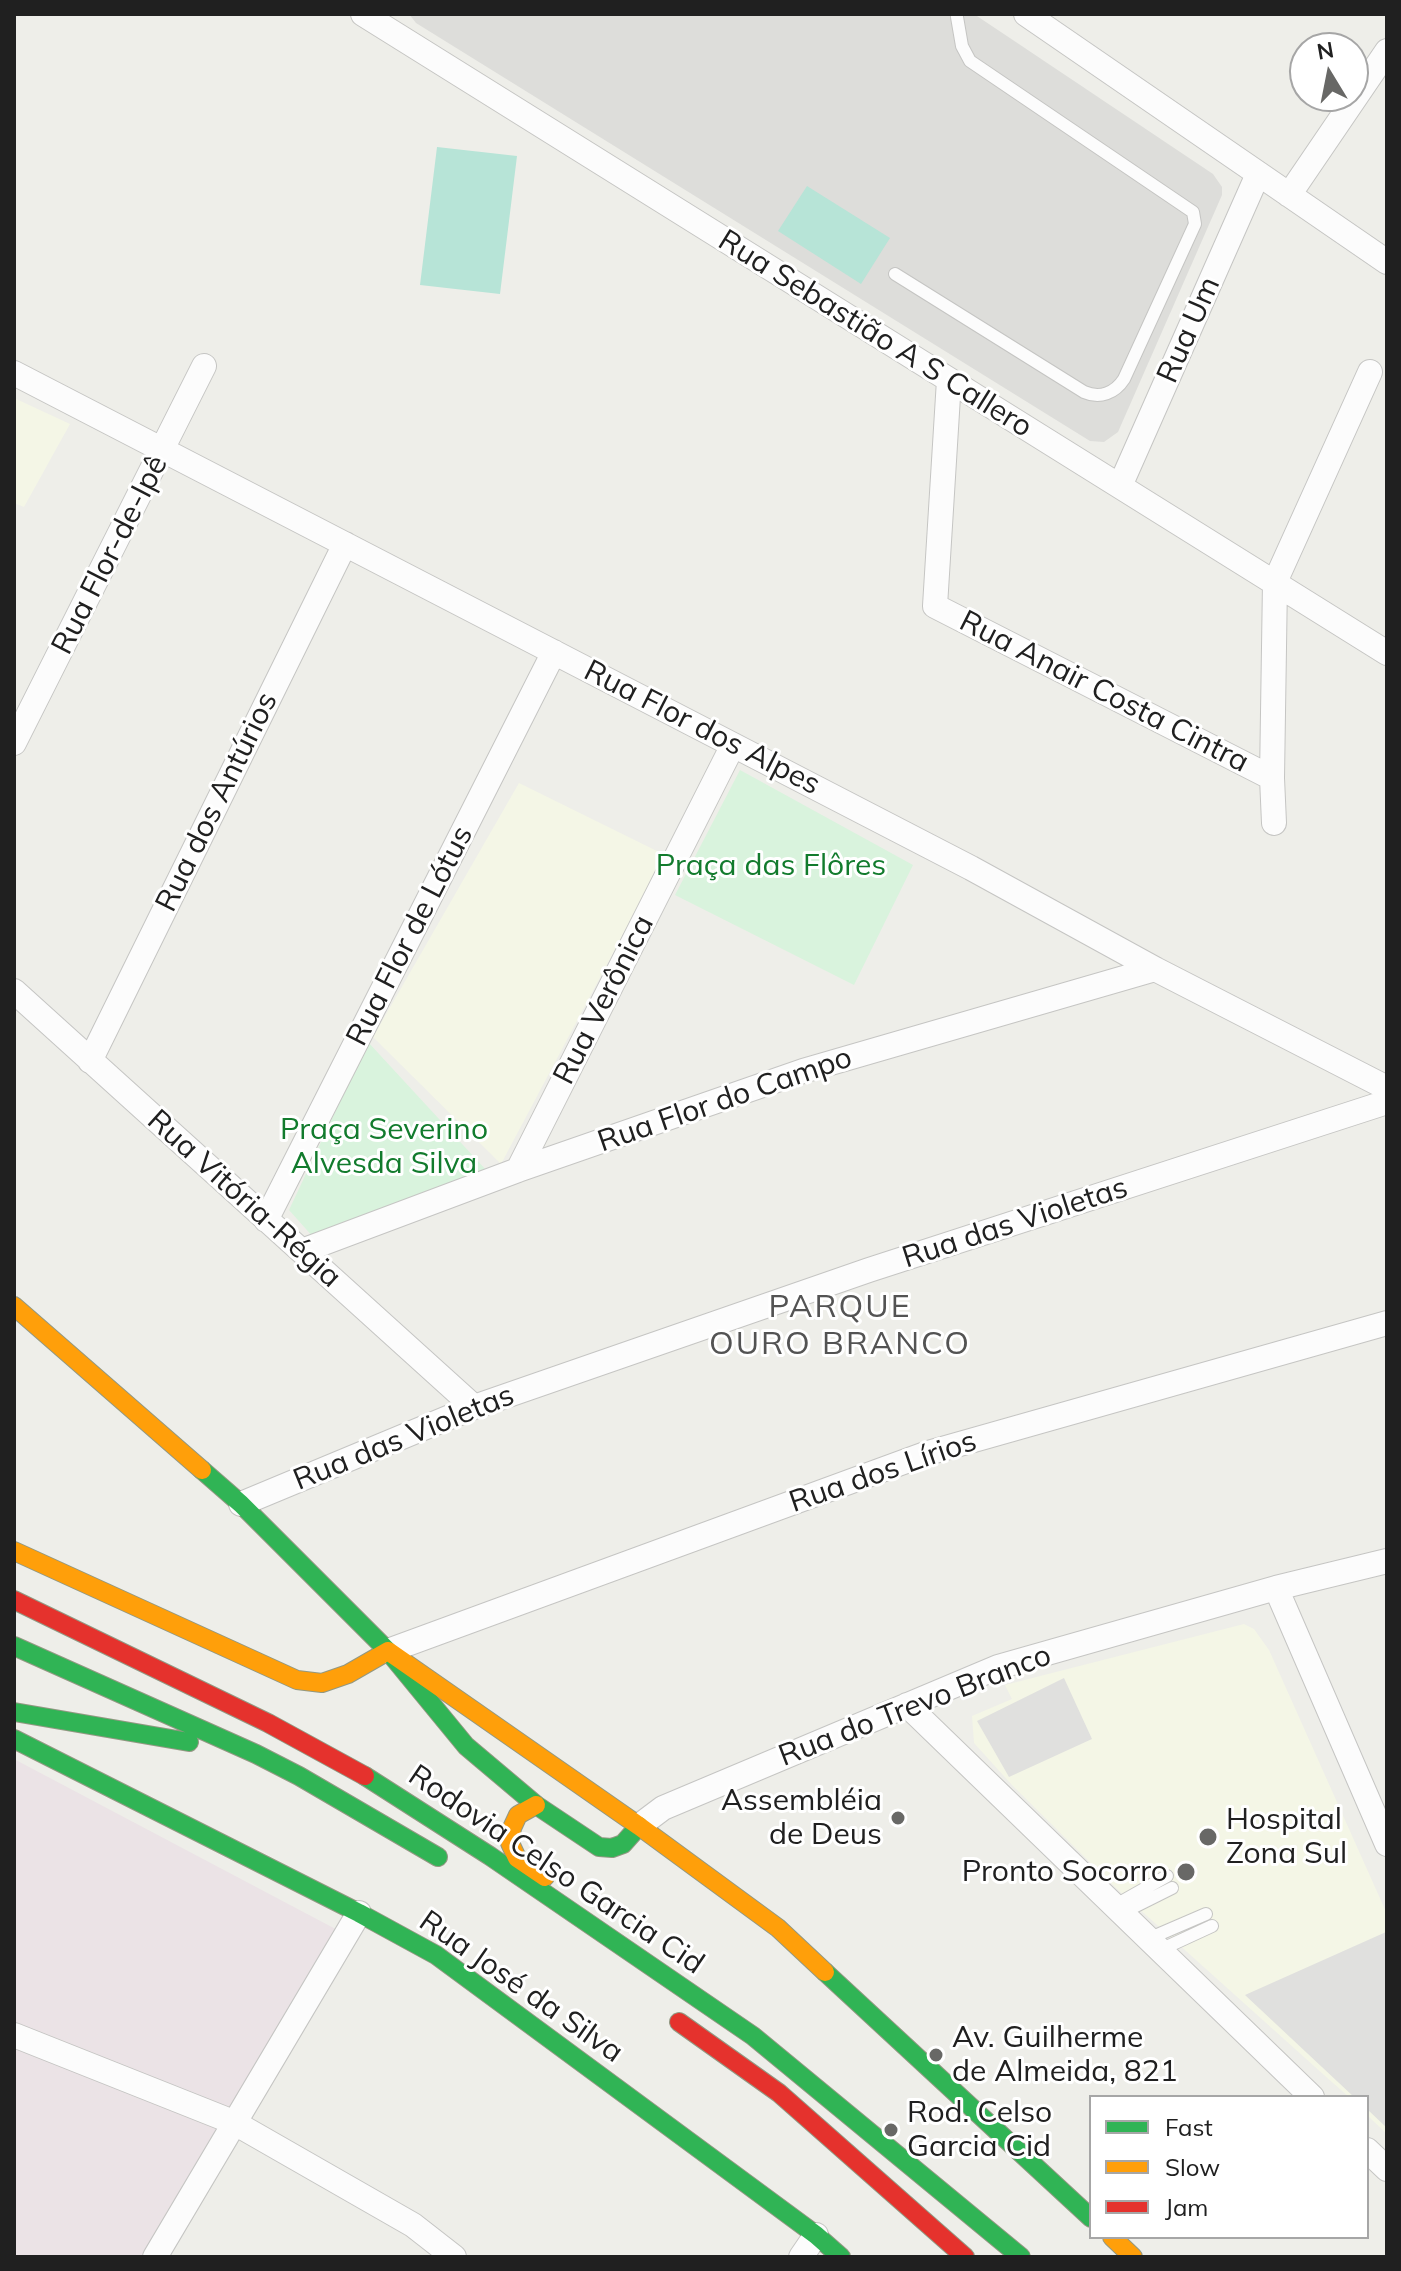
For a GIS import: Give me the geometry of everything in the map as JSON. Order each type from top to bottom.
[{"type":"main road","points":[[14,1306],[241,1504],[388,1651],[466,1746],[536,1805],[599,1847],[610,1850],[624,1845],[639,1826]]},
{"type":"main road","points":[[14,1551],[297,1680],[322,1683],[348,1674],[388,1651]]},
{"type":"main road","name":"Rodovia Celso Garcia Cid","points":[[14,1600],[268,1723],[356,1771],[490,1856],[753,2036],[1021,2257]]},
{"type":"main road","name":"Rodovia Celso Garcia Cid","points":[[14,1646],[256,1754],[456,1867]]},
{"type":"main road","points":[[388,1651],[639,1826],[778,1928],[1089,2216]]},
{"type":"main road","points":[[14,1712],[256,1754]]},
{"type":"main road","name":"Rua José da Silva","points":[[14,1739],[436,1955],[816,2235],[841,2257]]},
{"type":"main road","points":[[536,1805],[518,1815],[512,1828],[510,1843],[517,1858],[674,1964],[753,2036]]},
{"type":"main road","name":"Rodovia Celso Garcia Cid","points":[[663,2011],[779,2093],[965,2257]]},
{"type":"main road","points":[[1114,2239],[1133,2257]]},
{"type":"street","points":[[1026,14],[1387,262]]},
{"type":"street","name":"Rua Sebastião A S Callero","points":[[378,18],[1387,653]]},
{"type":"street","points":[[1289,195],[1387,51]]},
{"type":"street","name":"Rua Um","points":[[1120,486],[1258,174]]},
{"type":"street","name":"Rua Flor-de-Ipê","points":[[14,743],[204,366]]},
{"type":"street","points":[[1274,823],[1275,582],[1370,372]]},
{"type":"street","name":"Rua Flor dos Alpes","points":[[14,373],[971,868],[1155,969],[1387,1088]]},
{"type":"street","name":"Rua Anair Costa Cintra","points":[[949,380],[935,606],[1272,778]]},
{"type":"street","name":"Rua dos Antúrios","points":[[90,1061],[345,544]]},
{"type":"street","name":"Rua Flor de Lótus","points":[[266,1220],[554,652]]},
{"type":"street","name":"Rua Verônica","points":[[518,1170],[733,745]]},
{"type":"street","name":"Rua Flor do Campo","points":[[302,1251],[518,1170],[803,1071],[1155,969]]},
{"type":"street","name":"Rua Vitória-Régia","points":[[14,991],[474,1407]]},
{"type":"street","name":"Rua das Violetas","points":[[241,1504],[474,1407],[869,1270],[1387,1102]]},
{"type":"street","name":"Rua dos Lírios","points":[[388,1651],[928,1453],[1387,1323]]},
{"type":"street","name":"Rua do Trevo Branco","points":[[639,1826],[663,1808],[998,1667],[1276,1588],[1387,1561]]},
{"type":"street","points":[[1276,1588],[1387,1844]]},
{"type":"street","points":[[907,1705],[1310,2095]]},
{"type":"street","points":[[155,2257],[359,1913]]},
{"type":"street","points":[[14,2035],[233,2122],[413,2225],[454,2257]]},
{"type":"street","points":[[1369,2152],[1387,2169]]},
{"type":"street","points":[[801,2257],[816,2235]]},
{"type":"lane","points":[[895,274],[1084,392],[1099,395],[1112,391],[1124,379],[1195,224],[1193,212],[970,61],[962,46],[957,17]]},
{"type":"lane","points":[[1118,1909],[1170,1882]]},
{"type":"lane","points":[[1154,1944],[1209,1920]]},
{"type":"shaded area","points":[[409,14],[974,14],[1213,174],[1222,187],[1222,195],[1118,432],[1104,442],[1090,441],[416,23]]},
{"type":"shaded area","points":[[14,398],[70,424],[24,507],[14,503]]},
{"type":"shaded area","points":[[519,783],[665,855],[501,1164],[373,1037]]},
{"type":"shaded area","name":"Hospital Zona Sul","points":[[1244,1624],[1254,1629],[1269,1650],[1387,1914],[1387,2134],[1369,2117],[1369,2095],[1347,2095],[1117,1889],[974,1743],[972,1716],[1012,1699],[1005,1685]]},
{"type":"shaded area","points":[[1064,1678],[1092,1739],[1009,1777],[977,1721]]},
{"type":"shaded area","points":[[14,1759],[345,1934],[147,2257],[14,2257]]},
{"type":"shaded area","points":[[1386,1932],[1387,2128],[1369,2111],[1369,2095],[1352,2095],[1245,1995]]},
{"type":"green space","points":[[437,147],[517,156],[500,294],[420,285]]},
{"type":"green space","points":[[807,186],[890,238],[861,284],[778,231]]},
{"type":"green space","name":"Praça das Flôres","points":[[740,770],[913,865],[854,985],[675,895]]},
{"type":"green space","name":"Praça Severino Alvesda Silva","points":[[368,1042],[487,1171],[314,1238],[289,1210]]},
{"type":"traffic: fast","points":[[202,1470],[241,1504],[388,1651],[466,1746],[536,1805],[599,1847],[612,1848],[623,1844],[639,1826]]},
{"type":"traffic: fast","points":[[14,1646],[256,1754],[438,1857]]},
{"type":"traffic: fast","points":[[14,1712],[189,1742]]},
{"type":"traffic: fast","points":[[14,1739],[436,1955],[816,2235],[841,2257]]},
{"type":"traffic: fast","points":[[365,1776],[490,1856],[753,2036],[1021,2257]]},
{"type":"traffic: fast","points":[[825,1972],[1089,2216]]},
{"type":"traffic: slow","points":[[14,1306],[202,1470]]},
{"type":"traffic: slow","points":[[14,1551],[297,1680],[322,1683],[348,1674],[388,1651]]},
{"type":"traffic: slow","points":[[388,1651],[639,1826],[778,1928],[825,1972]]},
{"type":"traffic: slow","points":[[536,1805],[518,1815],[510,1843],[517,1858],[545,1877]]},
{"type":"traffic: slow","points":[[1114,2239],[1133,2257]]},
{"type":"traffic: jam","points":[[14,1600],[268,1723],[365,1776]]},
{"type":"traffic: jam","points":[[679,2022],[779,2093],[965,2257]]},
{"type":"place","name":"Assembléia de Deus","points":[[898,1818]]},
{"type":"place","name":"Hospital Zona Sul","points":[[1208,1837]]},
{"type":"place","name":"Pronto Socorro","points":[[1186,1872]]},
{"type":"place","name":"Av. Guilherme de Almeida, 821","points":[[936,2055]]},
{"type":"place","name":"Rod. Celso Garcia Cid","points":[[891,2130]]},
{"type":"district","name":"PARQUE OURO BRANCO","points":[[840,1326]]}]
